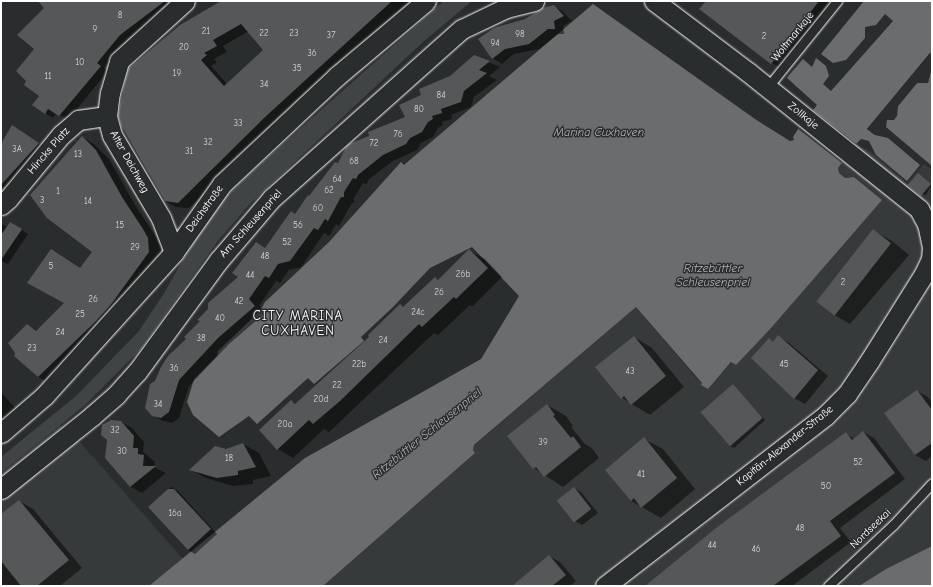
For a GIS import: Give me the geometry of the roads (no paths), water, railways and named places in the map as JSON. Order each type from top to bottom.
[{"type":"street","name":"Alter Deichweg","points":[[174,252],[161,218],[112,135],[107,116],[110,93],[119,61],[185,1]]},
{"type":"street","name":"Deichstraße","points":[[1,433],[44,396],[174,252],[222,184],[337,76],[426,1]]},
{"type":"street","name":"Am Schleusenpriel","points":[[1,489],[116,395],[137,372],[219,260],[272,198],[462,29],[506,8],[534,1]]},
{"type":"street","name":"Zollkaje","points":[[654,1],[767,88],[919,209],[927,224],[932,247]]},
{"type":"street","name":"Hincks Platz","points":[[2,205],[61,135],[78,120],[107,116]]},
{"type":"street","name":"Kapitän-Alexander-Straße","points":[[605,586],[826,415],[847,394],[924,274],[931,259],[932,247]]},
{"type":"lane","name":"Woltmankaje","points":[[767,88],[837,1]]},
{"type":"lane","name":"Nordseekai","points":[[828,586],[893,525],[930,485]]},
{"type":"water","points":[[864,1],[932,1],[932,55],[930,53],[867,129],[875,135],[888,138],[920,165],[907,181],[876,155],[869,141],[861,139],[856,144],[838,168],[839,173],[845,178],[854,177],[882,200],[771,328],[736,365],[731,362],[708,389],[701,385],[702,383],[636,307],[474,445],[473,450],[475,453],[323,586],[149,586],[305,458],[481,359],[519,296],[472,247],[430,268],[393,307],[361,337],[364,341],[314,384],[308,378],[257,424],[249,416],[219,437],[193,415],[187,402],[194,379],[217,356],[218,351],[260,311],[265,302],[329,242],[401,162],[404,165],[593,4],[755,119],[790,141],[794,140],[793,137],[798,129],[817,105],[787,78],[790,74],[803,59],[812,67],[816,58],[826,66],[829,76],[823,84],[831,91],[893,21],[885,14],[876,25],[865,27],[865,38],[846,60],[833,63],[821,54]]},
{"type":"water","points":[[932,67],[932,166],[886,127],[887,120],[894,120],[898,106],[917,83],[928,83]]},
{"type":"water","points":[[932,546],[932,586],[859,586],[886,569]]},
{"type":"district","name":"CITY MARINA CUXHAVEN","points":[[298,324]]},
{"type":"water label","name":"Marina Cuxhaven","points":[[599,133]]},
{"type":"water label","name":"Ritzebüttler Schleusenpriel","points":[[713,276]]},
{"type":"water label","name":"Ritzebüttler Schleusenpriel","points":[[427,434]]}]
